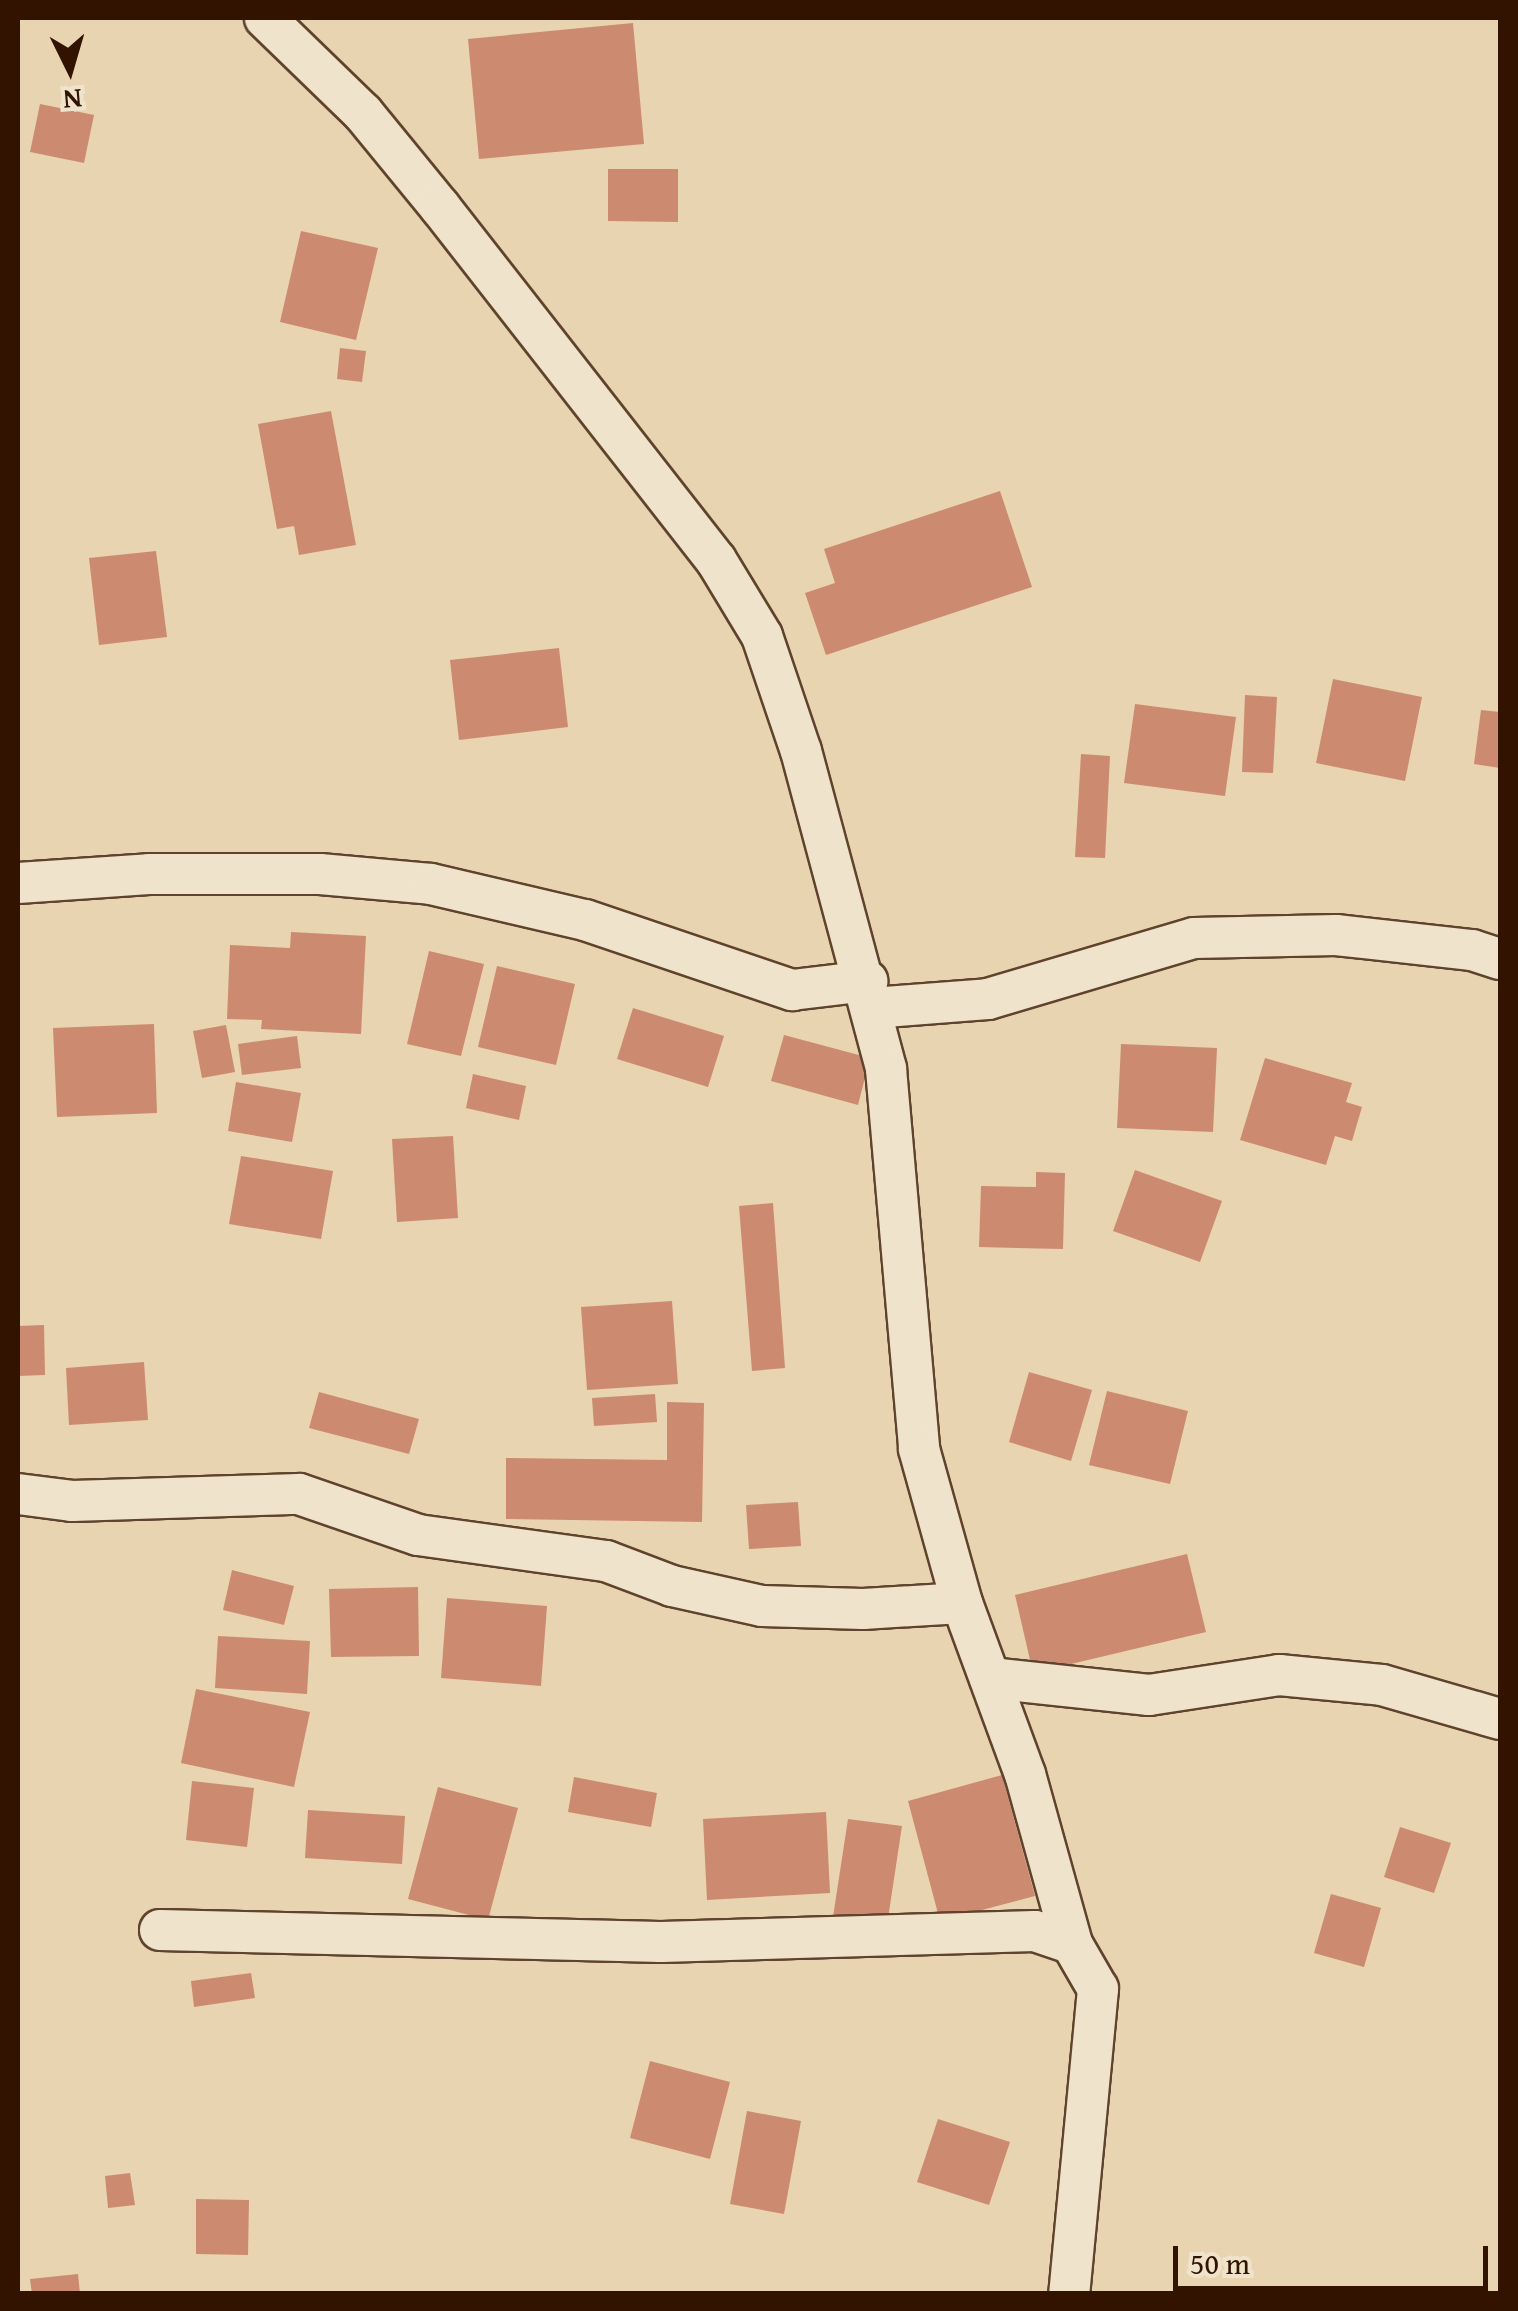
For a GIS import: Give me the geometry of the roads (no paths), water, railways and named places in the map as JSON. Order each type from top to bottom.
[{"type":"street","points":[[277,22],[385,140],[716,560],[762,636],[870,994],[886,1069],[919,1449],[962,1603],[990,1678],[1072,1944],[1098,1989],[1069,2294]]},
{"type":"street","points":[[18,884],[168,874],[320,874],[430,884],[585,920],[792,990],[870,994],[988,999],[1194,938],[1336,935],[1472,950],[1500,959]]},
{"type":"street","points":[[18,1494],[72,1501],[299,1494],[418,1534],[606,1561],[672,1586],[762,1606],[863,1609],[962,1603]]},
{"type":"street","points":[[990,1678],[1149,1694],[1280,1676],[1399,1689],[1500,1719]]},
{"type":"street","points":[[160,1930],[661,1942],[1035,1931],[1072,1944]]}]
